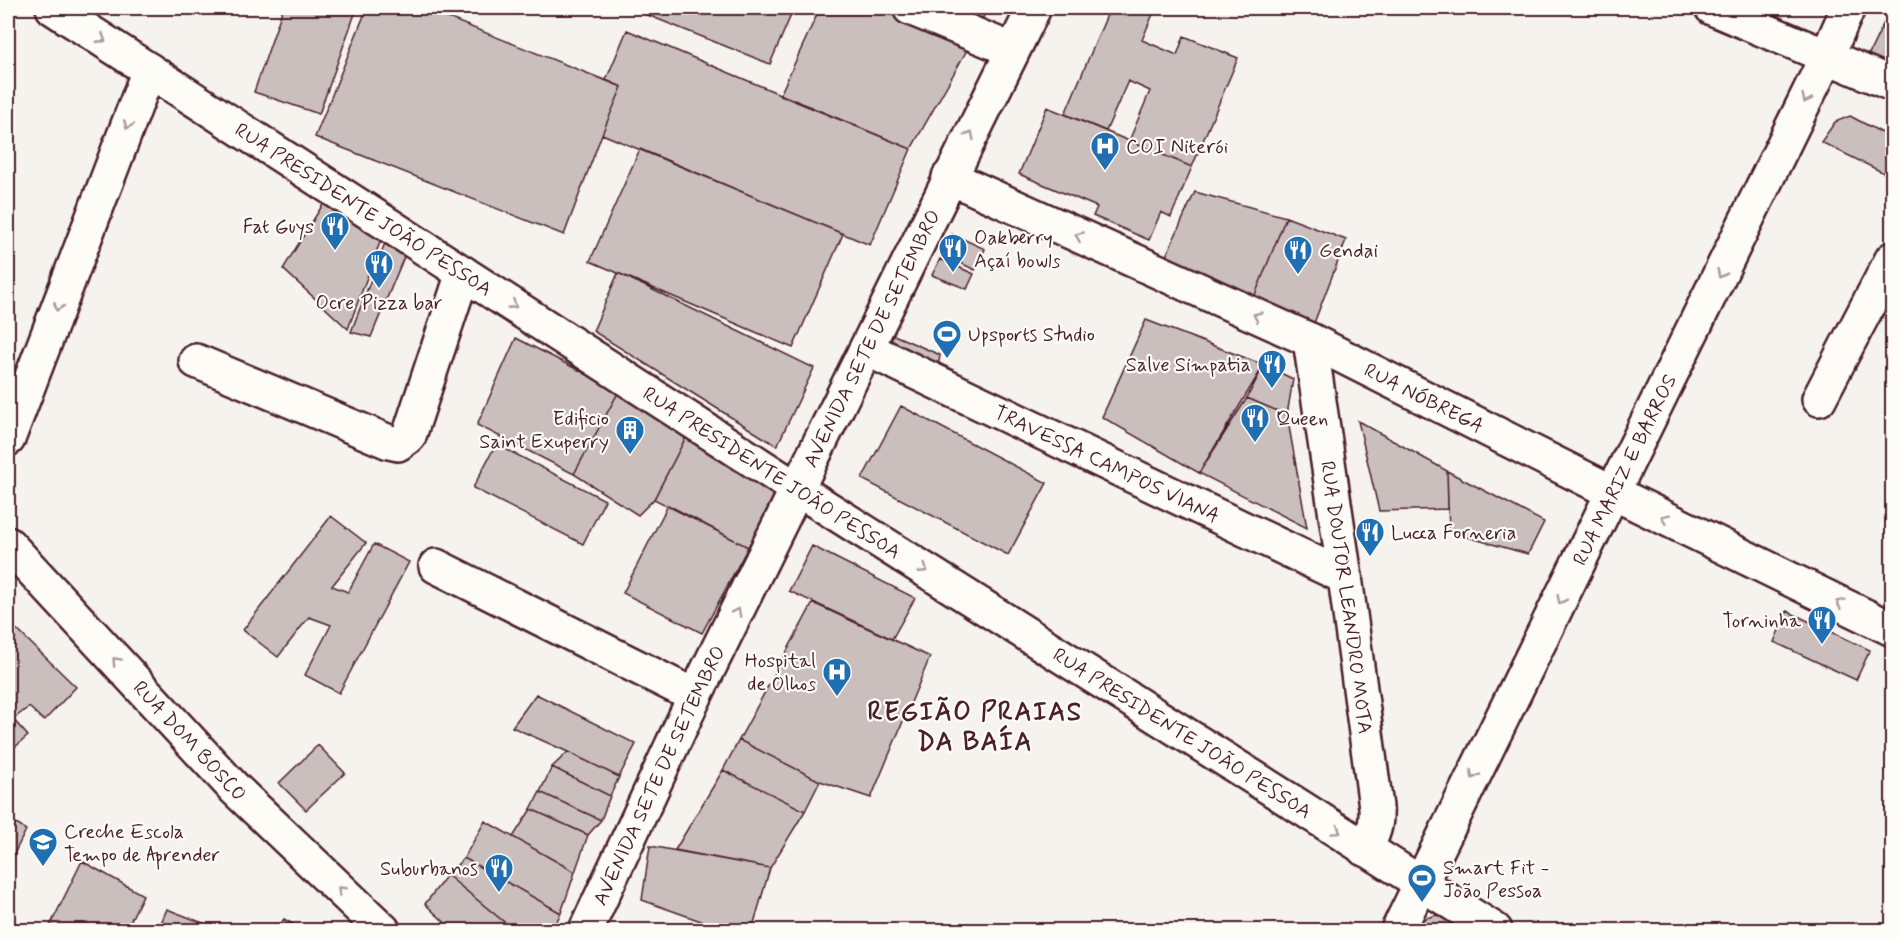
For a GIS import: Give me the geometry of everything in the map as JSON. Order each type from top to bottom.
[{"type":"street","name":"RUA PRESIDENTE JOÃO PESSOA","points":[[53,8],[797,489],[1495,930]]},
{"type":"street","points":[[909,8],[1012,50]]},
{"type":"street","name":"AVENIDA SETE DE SETEMBRO","points":[[586,930],[695,696],[1034,8]]},
{"type":"street","points":[[1712,8],[1893,84]]},
{"type":"street","name":"RUA MARIZ E BARROS","points":[[1404,924],[1421,884],[1614,493],[1827,56],[1848,8]]},
{"type":"street","points":[[8,440],[149,70]]},
{"type":"street","name":"RUA NÓBREGA","points":[[949,177],[1310,340],[1614,493],[1893,628]]},
{"type":"street","points":[[1819,399],[1893,259]]},
{"type":"street","points":[[196,361],[398,444],[409,436],[462,273]]},
{"type":"street","name":"RUA DOUTOR LEANDRO MOTA","points":[[1310,340],[1376,807],[1372,839],[1364,849]]},
{"type":"street","name":"TRAVESSA CAMPOS VIANA","points":[[867,349],[1345,577]]},
{"type":"street","name":"RUA DOM BOSCO","points":[[8,544],[235,789],[383,930]]},
{"type":"street","points":[[436,566],[695,696]]},
{"type":"building","points":[[283,8],[357,8],[319,114],[254,92]]},
{"type":"building","points":[[367,8],[423,8],[622,87],[564,235],[315,137]]},
{"type":"building","points":[[630,8],[794,8],[770,64]]},
{"type":"building","points":[[820,8],[904,8],[975,36],[911,149],[780,95]]},
{"type":"building","points":[[914,8],[987,8],[976,34]]},
{"type":"building","points":[[1110,8],[1138,8],[1153,14],[1142,40],[1177,55],[1184,36],[1238,58],[1192,167],[1129,141],[1150,91],[1128,81],[1106,131],[1065,114]]},
{"type":"building","points":[[1892,8],[1892,74],[1866,60]]},
{"type":"building","points":[[627,30],[911,149],[870,245],[602,134],[622,87],[606,80]]},
{"type":"building","name":"COI Niterói","points":[[1047,107],[1192,167],[1171,217],[1161,212],[1149,240],[1093,216],[1097,207],[1019,174]]},
{"type":"building","points":[[1850,116],[1892,138],[1892,177],[1821,142],[1835,122]]},
{"type":"building","points":[[640,149],[843,234],[793,348],[590,261]]},
{"type":"building","points":[[1195,192],[1286,217],[1249,310],[1161,267]]},
{"type":"building","name":"Fat Guys","points":[[325,201],[383,234],[348,329],[283,269]]},
{"type":"building","name":"Gendai","points":[[1286,217],[1346,240],[1309,336],[1249,310]]},
{"type":"building","points":[[952,234],[985,249],[975,270],[942,254]]},
{"type":"building","name":"Ocre Pizza bar","points":[[388,235],[408,247],[371,337],[351,332]]},
{"type":"building","name":"Oakberry Açaí bowls","points":[[940,259],[974,274],[967,289],[932,275]]},
{"type":"building","points":[[618,273],[814,368],[777,446],[593,331]]},
{"type":"building","points":[[1146,320],[1264,365],[1199,473],[1102,417]]},
{"type":"building","points":[[894,335],[940,355],[938,368],[888,346]]},
{"type":"building","points":[[516,338],[619,391],[574,474],[477,425]]},
{"type":"building","name":"Salve Simpatia","points":[[1264,365],[1293,379],[1287,415],[1247,398]]},
{"type":"building","name":"Edificio Saint Exuperry","points":[[619,391],[686,437],[654,499],[638,515],[574,474]]},
{"type":"building","name":"Queen","points":[[1247,398],[1287,415],[1307,528],[1199,473]]},
{"type":"building","points":[[901,406],[1047,483],[1008,555],[862,479]]},
{"type":"building","points":[[1358,421],[1447,471],[1448,509],[1379,511]]},
{"type":"building","points":[[686,437],[780,486],[748,547],[654,499]]},
{"type":"building","points":[[496,444],[605,500],[583,544],[473,488]]},
{"type":"building","points":[[1447,471],[1544,522],[1528,554],[1449,532]]},
{"type":"building","points":[[668,505],[748,547],[702,633],[623,593]]},
{"type":"building","points":[[331,516],[366,543],[332,586],[348,592],[374,544],[409,562],[339,693],[305,675],[331,625],[309,617],[278,657],[243,630]]},
{"type":"building","points":[[812,546],[915,598],[892,639],[789,591]]},
{"type":"building","name":"Hospital de Olhos","points":[[813,603],[930,657],[871,798],[820,781],[739,740]]},
{"type":"building","name":"Torninha","points":[[1787,611],[1870,650],[1856,680],[1774,642]]},
{"type":"building","points":[[8,621],[76,687],[44,721],[29,707],[13,719],[28,736],[8,753]]},
{"type":"building","points":[[536,694],[636,744],[619,777],[512,727]]},
{"type":"building","points":[[739,740],[820,781],[805,811],[723,770]]},
{"type":"building","points":[[318,745],[345,773],[306,810],[279,783]]},
{"type":"building","points":[[568,752],[619,777],[610,796],[552,767]]},
{"type":"building","points":[[552,767],[610,796],[601,820],[540,792]]},
{"type":"building","points":[[723,770],[805,811],[770,868],[675,850]]},
{"type":"building","points":[[540,792],[601,820],[588,835],[531,809]]},
{"type":"building","points":[[531,809],[588,835],[575,872],[513,837]]},
{"type":"building","points":[[8,819],[26,830],[8,866]]},
{"type":"building","points":[[485,821],[575,872],[561,913],[464,858]]},
{"type":"building","points":[[650,846],[770,868],[752,930],[726,930],[642,900]]},
{"type":"building","name":"Suburbanos","points":[[464,858],[561,913],[552,930],[514,930],[447,875]]},
{"type":"building","points":[[82,861],[143,895],[126,930],[48,930]]},
{"type":"building","points":[[447,875],[514,930],[453,930],[425,904]]},
{"type":"building","points":[[167,909],[221,930],[158,930]]},
{"type":"building","points":[[1437,915],[1465,930],[1423,930],[1422,919]]},
{"type":"building","points":[[284,919],[302,930],[276,930]]},
{"type":"place","name":"COI Niterói","points":[[1105,172]]},
{"type":"place","name":"Fat Guys","points":[[335,252]]},
{"type":"place","name":"Oakberry Açaí bowls","points":[[953,274]]},
{"type":"place","name":"Gendai","points":[[1298,276]]},
{"type":"place","name":"Ocre Pizza bar","points":[[379,290]]},
{"type":"place","name":"Upsports Studio","points":[[947,360]]},
{"type":"place","name":"Salve Simpatia","points":[[1272,390]]},
{"type":"place","name":"Queen","points":[[1255,444]]},
{"type":"place","name":"Edificio Saint Exuperry","points":[[630,456]]},
{"type":"place","name":"Lucca Forneria","points":[[1370,558]]},
{"type":"place","name":"Torninha","points":[[1822,646]]},
{"type":"place","name":"Hospital de Olhos","points":[[837,698]]},
{"type":"place","name":"Creche Escola Tempo de Aprender","points":[[43,868]]},
{"type":"place","name":"Suburbanos","points":[[499,894]]},
{"type":"place","name":"Smart Fit - João Pessoa","points":[[1422,904]]},
{"type":"district","name":"REGIÃO PRAIAS DA BAÍA","points":[[975,726]]}]
